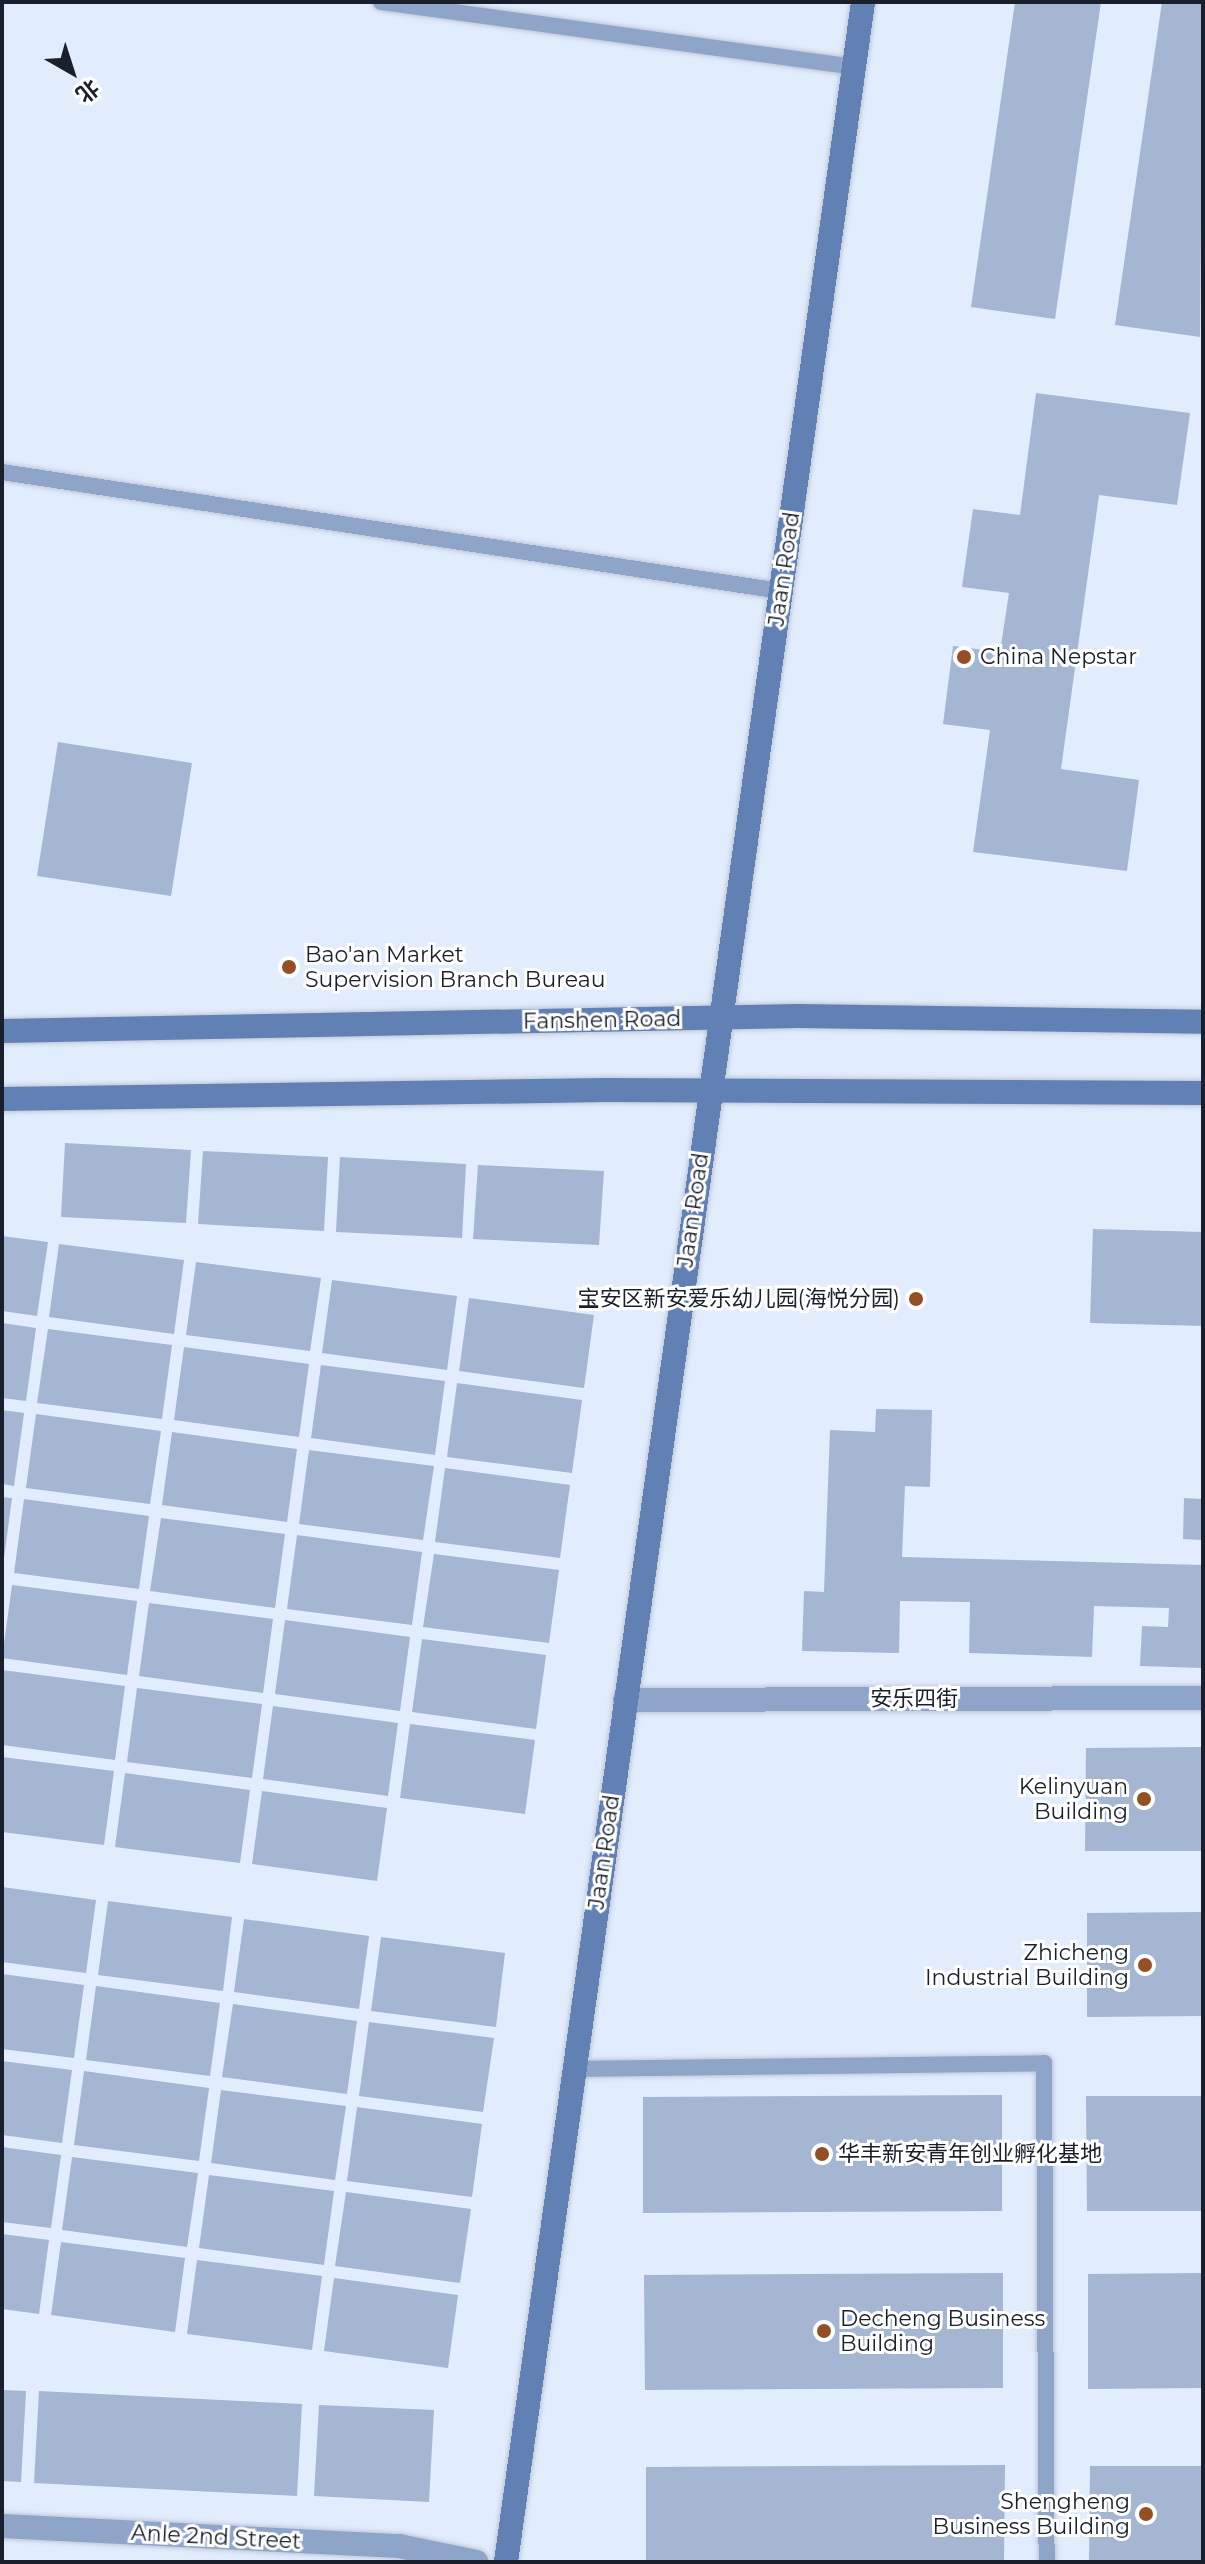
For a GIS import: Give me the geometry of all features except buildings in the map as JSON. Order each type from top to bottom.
[{"type":"street","name":"Jaan Road","points":[[506,2562],[863,2]]},
{"type":"street","name":"Fanshen Road","points":[[2,1031],[721,1017],[1203,1022]]},
{"type":"street","points":[[2,1099],[709,1090],[1203,1093]]},
{"type":"street","name":"安乐四街","points":[[625,1700],[1203,1698]]},
{"type":"street","name":"Anle 2nd Street","points":[[2,2526],[399,2546],[476,2562]]},
{"type":"lane","points":[[381,2],[854,67]]},
{"type":"lane","points":[[2,472],[781,591]]},
{"type":"lane","points":[[574,2069],[1044,2063],[1047,2562]]},
{"type":"place","name":"China Nepstar","points":[[964,657]]},
{"type":"place","name":"Bao'an Market Supervision Branch Bureau","points":[[289,967]]},
{"type":"place","name":"宝安区新安爱乐幼儿园(海悦分园)","points":[[916,1299]]},
{"type":"place","name":"Kelinyuan Building","points":[[1144,1799]]},
{"type":"place","name":"Zhicheng Industrial Building","points":[[1145,1965]]},
{"type":"place","name":"华丰新安青年创业孵化基地","points":[[822,2154]]},
{"type":"place","name":"Decheng Business Building","points":[[824,2331]]},
{"type":"place","name":"Shengheng Business Building","points":[[1146,2514]]}]
